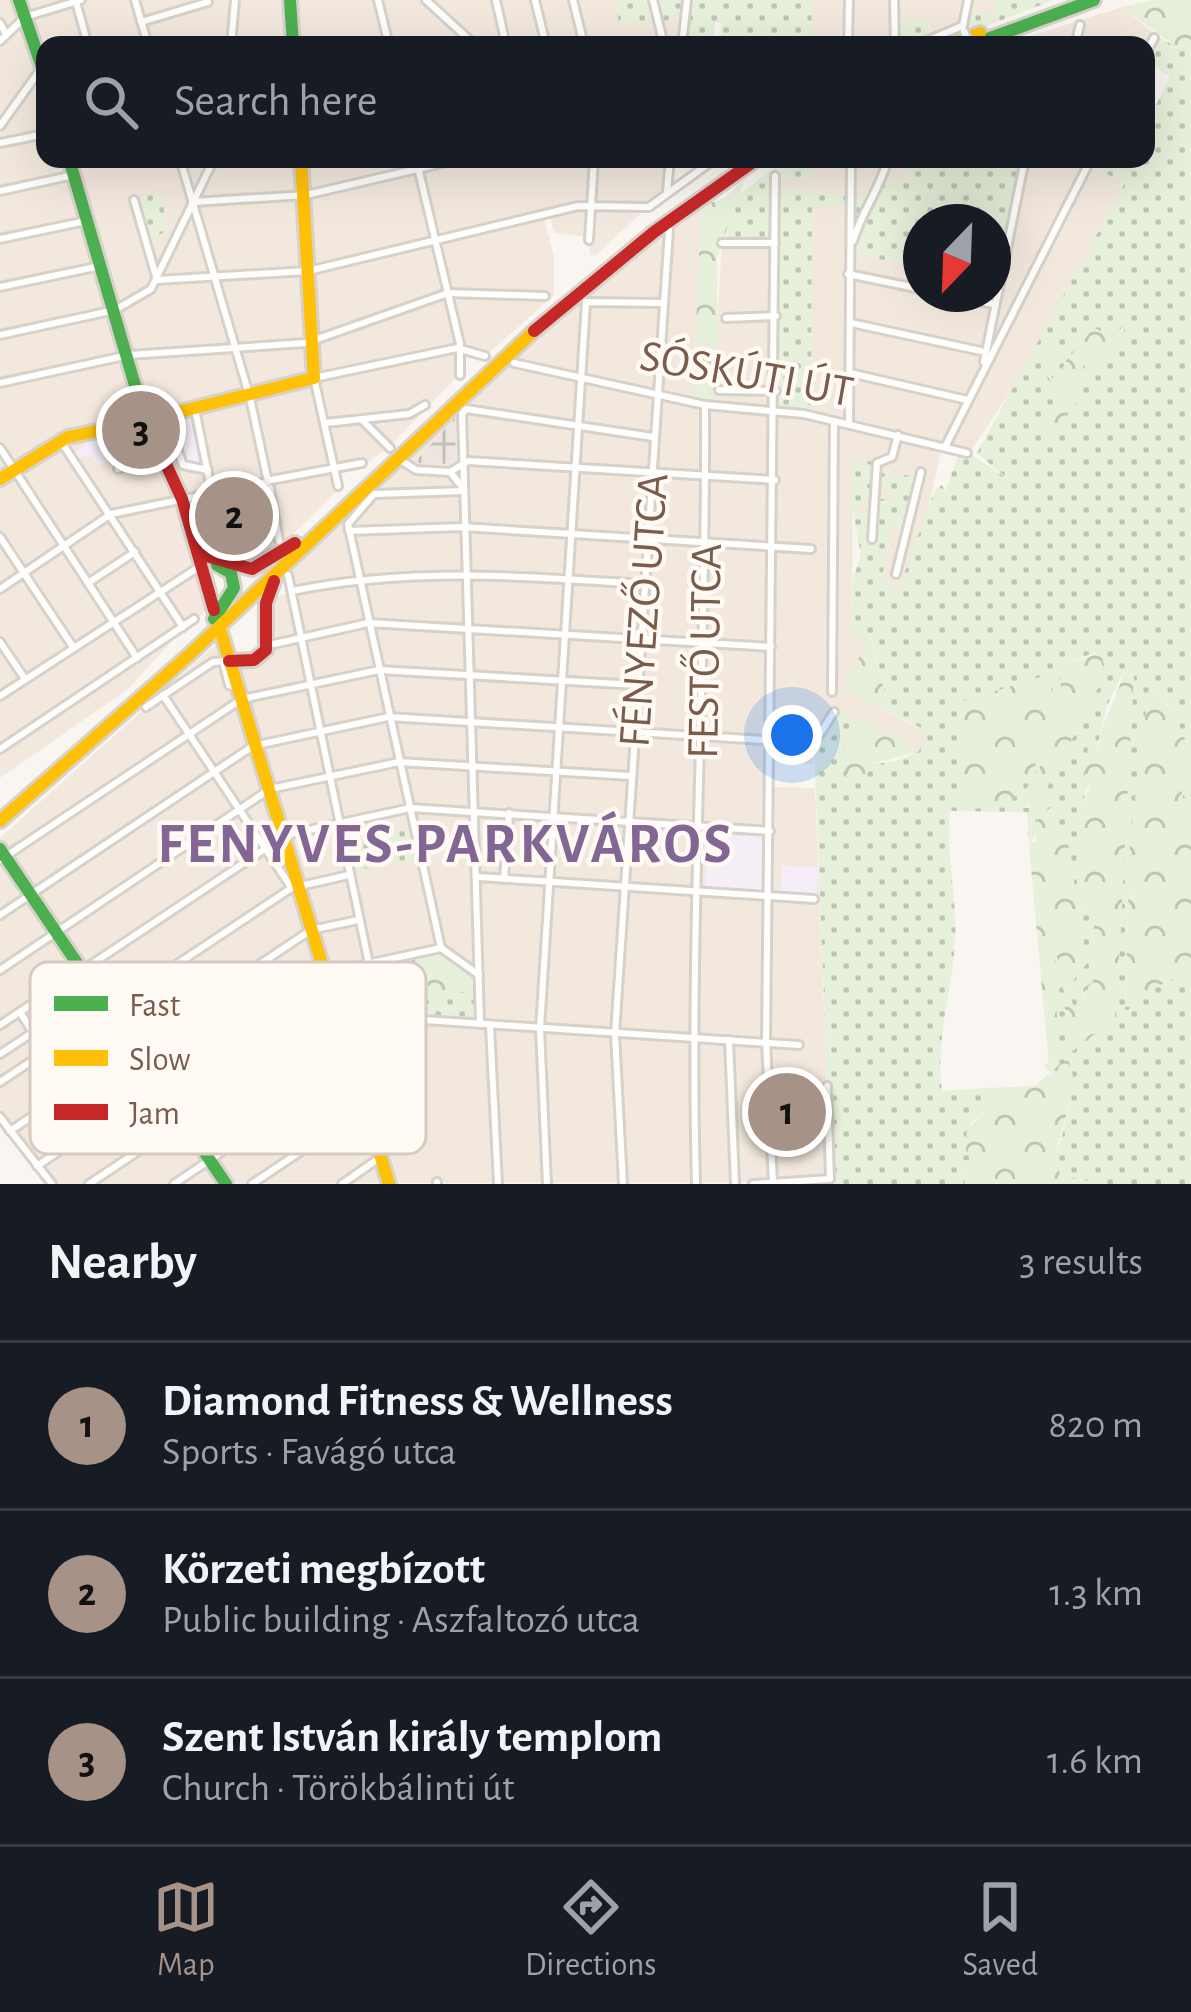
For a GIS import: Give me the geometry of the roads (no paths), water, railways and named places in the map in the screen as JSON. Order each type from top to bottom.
[{"type":"main road","points":[[19,0],[36,48]]},
{"type":"main road","points":[[290,0],[292,36]]},
{"type":"main road","points":[[973,36],[1067,0]]},
{"type":"main road","points":[[996,36],[1094,0]]},
{"type":"main road","points":[[72,168],[138,394],[152,418],[206,564],[225,646],[322,962]]},
{"type":"main road","points":[[0,479],[60,440],[314,379],[301,168]]},
{"type":"main road","points":[[0,821],[225,646],[300,545],[589,274],[728,168]]},
{"type":"main road","points":[[0,811],[225,646],[266,650],[270,588],[300,545],[564,306],[658,229],[744,168]]},
{"type":"main road","points":[[138,394],[153,407],[152,418]]},
{"type":"main road","points":[[206,564],[256,568],[300,545]]},
{"type":"main road","points":[[206,564],[227,570],[234,584],[225,646]]},
{"type":"main road","points":[[2,855],[78,962]]},
{"type":"main road","points":[[206,1154],[226,1184]]},
{"type":"main road","points":[[380,1154],[389,1184]]},
{"type":"street","points":[[135,0],[145,36]]},
{"type":"street","points":[[232,36],[235,0]]},
{"type":"street","points":[[378,0],[386,36]]},
{"type":"street","points":[[426,0],[465,36]]},
{"type":"street","points":[[496,0],[504,36]]},
{"type":"street","points":[[535,0],[544,36]]},
{"type":"street","points":[[573,0],[582,36]]},
{"type":"street","points":[[653,0],[662,36]]},
{"type":"street","points":[[683,36],[688,0]]},
{"type":"street","points":[[848,36],[849,0]]},
{"type":"street","points":[[894,0],[895,36]]},
{"type":"street","points":[[967,36],[963,28],[968,0]]},
{"type":"street","points":[[3,38],[26,17],[79,1],[86,36]]},
{"type":"street","points":[[141,22],[208,2]]},
{"type":"street","points":[[0,23],[3,38]]},
{"type":"street","points":[[1077,36],[1079,25]]},
{"type":"street","points":[[941,36],[963,28]]},
{"type":"street","points":[[0,126],[36,82]]},
{"type":"street","points":[[0,142],[36,136]]},
{"type":"street","points":[[183,168],[249,394],[279,541]]},
{"type":"street","points":[[159,280],[210,168]]},
{"type":"street","points":[[193,203],[303,196],[410,168]]},
{"type":"street","points":[[418,168],[460,349],[460,375]]},
{"type":"street","points":[[589,240],[594,168]]},
{"type":"street","points":[[667,194],[669,168]]},
{"type":"street","points":[[0,335],[113,311],[159,280],[308,271],[592,205],[649,207],[703,168]]},
{"type":"street","points":[[849,424],[851,168]]},
{"type":"street","points":[[849,250],[862,213],[879,193],[886,168]]},
{"type":"street","points":[[1011,222],[1023,168]]},
{"type":"street","points":[[986,353],[1086,168]]},
{"type":"street","points":[[0,191],[74,175]]},
{"type":"street","points":[[773,1183],[766,1042],[775,176]]},
{"type":"street","points":[[134,200],[159,280]]},
{"type":"street","points":[[0,239],[86,221]]},
{"type":"street","name":"FÉNYEZŐ UTCA","points":[[622,1184],[615,1034],[669,230]]},
{"type":"street","points":[[722,243],[775,243]]},
{"type":"street","points":[[0,287],[100,266]]},
{"type":"street","points":[[848,274],[903,285]]},
{"type":"street","points":[[0,383],[127,356],[314,341],[448,293],[545,296]]},
{"type":"street","points":[[548,1184],[540,1029],[586,302],[662,303]]},
{"type":"street","points":[[946,445],[984,366],[992,312]]},
{"type":"street","points":[[726,318],[776,316]]},
{"type":"street","points":[[851,323],[986,353]]},
{"type":"street","points":[[338,486],[314,379],[460,349],[485,356]]},
{"type":"street","name":"SÓSKÚTI ÚT","points":[[514,363],[705,405],[834,421],[967,453]]},
{"type":"street","points":[[850,373],[967,400]]},
{"type":"street","points":[[719,390],[776,391]]},
{"type":"street","points":[[325,423],[410,414],[425,405]]},
{"type":"street","name":"FESTŐ UTCA","points":[[696,1184],[690,1038],[701,826],[705,405]]},
{"type":"street","points":[[195,408],[212,494]]},
{"type":"street","points":[[480,1024],[463,462],[466,410],[653,437]]},
{"type":"street","points":[[152,418],[183,465],[208,470]]},
{"type":"street","points":[[360,420],[390,448]]},
{"type":"street","points":[[832,692],[834,421]]},
{"type":"street","points":[[872,539],[877,463],[892,457],[898,436]]},
{"type":"street","points":[[60,440],[183,626]]},
{"type":"street","points":[[0,448],[137,658]]},
{"type":"street","points":[[118,469],[161,451]]},
{"type":"street","points":[[402,461],[416,470],[450,472],[463,462],[775,480]]},
{"type":"street","points":[[0,589],[111,514],[362,464]]},
{"type":"street","points":[[450,472],[464,491]]},
{"type":"street","points":[[896,574],[921,472]]},
{"type":"street","points":[[464,491],[373,495],[348,522],[441,948],[479,975]]},
{"type":"street","points":[[349,531],[465,527],[811,549]]},
{"type":"street","points":[[0,537],[73,647]]},
{"type":"street","points":[[87,583],[135,552]]},
{"type":"street","points":[[0,696],[160,588],[206,564]]},
{"type":"street","points":[[292,591],[358,578],[467,572],[643,584]]},
{"type":"street","points":[[288,575],[368,962]]},
{"type":"street","points":[[0,749],[194,619]]},
{"type":"street","points":[[274,644],[368,623],[772,647]]},
{"type":"street","points":[[0,642],[25,679]]},
{"type":"street","points":[[146,707],[213,662],[225,646]]},
{"type":"street","points":[[2,855],[189,733],[240,693],[379,670],[637,686]]},
{"type":"street","points":[[163,695],[297,886]]},
{"type":"street","points":[[0,915],[256,745],[388,717],[814,743],[834,712]]},
{"type":"street","points":[[0,970],[270,789],[399,762],[632,776]]},
{"type":"street","points":[[93,962],[284,836],[410,808],[770,831]]},
{"type":"street","points":[[504,879],[509,813]]},
{"type":"street","points":[[182,962],[297,886],[350,875]]},
{"type":"street","points":[[478,878],[814,899]]},
{"type":"street","points":[[263,962],[313,929],[359,920]]},
{"type":"street","points":[[373,962],[441,948]]},
{"type":"street","points":[[0,1025],[30,1005]]},
{"type":"street","points":[[20,1012],[30,1030]]},
{"type":"street","points":[[426,1020],[800,1045]]},
{"type":"street","points":[[490,1026],[498,1184]]},
{"type":"street","points":[[0,1054],[30,1034]]},
{"type":"street","points":[[729,1040],[735,1184]]},
{"type":"street","points":[[0,1082],[30,1062]]},
{"type":"street","points":[[753,1184],[830,1179],[827,1086]]},
{"type":"street","points":[[0,1118],[52,1184]]},
{"type":"street","points":[[10,1131],[30,1118]]},
{"type":"street","points":[[37,1166],[55,1154]]},
{"type":"street","points":[[89,1184],[135,1154]]},
{"type":"street","points":[[174,1184],[219,1154]]},
{"type":"street","points":[[252,1184],[296,1154]]},
{"type":"street","points":[[342,1184],[381,1158]]},
{"type":"place","name":"Szent István király templom","points":[[141,430]]},
{"type":"place","name":"Körzeti megbízott","points":[[234,516]]},
{"type":"place","name":"Diamond Fitness & Wellness","points":[[787,1112]]},
{"type":"district","name":"FENYVES-PARKVÁROS","points":[[446,842]]}]
